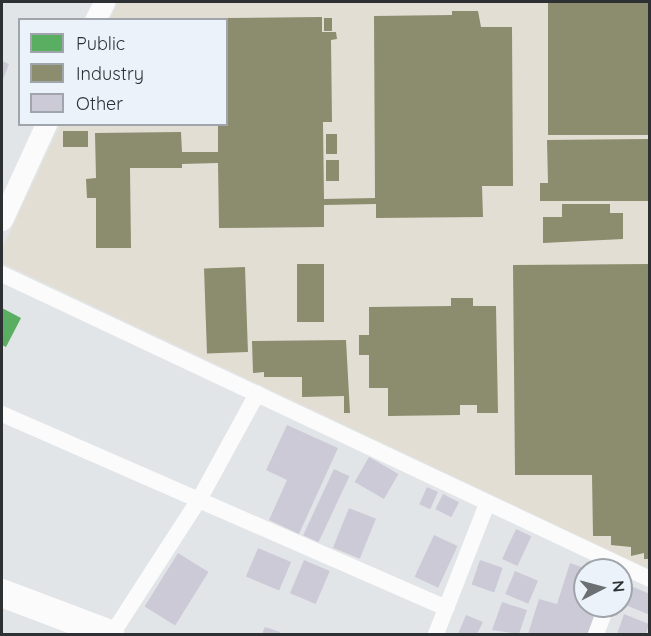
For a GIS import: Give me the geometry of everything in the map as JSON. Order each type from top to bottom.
[{"type":"highway","points":[[2,593],[111,634]]},
{"type":"street","points":[[96,18],[104,2]]},
{"type":"street","points":[[2,220],[45,126]]},
{"type":"street","points":[[2,274],[598,558]]},
{"type":"street","points":[[111,634],[200,498],[257,394]]},
{"type":"street","points":[[2,414],[200,498],[446,608]]},
{"type":"street","points":[[436,634],[487,504]]},
{"type":"street","points":[[633,573],[650,579]]},
{"type":"street","points":[[596,634],[602,618]]},
{"type":"shaded area","points":[[118,2],[649,2],[649,569],[633,561],[633,558],[626,558],[2,263],[2,249],[60,126],[228,126],[228,18],[110,18]]},
{"type":"building: Public","points":[[2,308],[21,318],[6,347],[2,345]]},
{"type":"building: Industry","points":[[548,2],[650,2],[650,135],[548,135]]},
{"type":"building: Industry","points":[[452,11],[478,11],[481,27],[512,27],[513,186],[482,186],[483,217],[376,218],[376,204],[324,205],[324,227],[219,228],[218,163],[182,164],[182,168],[130,168],[131,248],[96,248],[96,198],[87,198],[86,179],[96,178],[95,133],[181,132],[182,152],[218,152],[218,126],[228,126],[228,18],[226,18],[322,17],[322,32],[336,32],[337,39],[331,40],[332,122],[323,122],[324,199],[375,198],[374,16],[452,15]]},
{"type":"building: Industry","points":[[324,18],[332,18],[332,31],[324,31]]},
{"type":"building: Industry","points":[[63,131],[88,131],[88,147],[63,147]]},
{"type":"building: Industry","points":[[326,134],[337,134],[337,154],[326,154]]},
{"type":"building: Industry","points":[[650,139],[650,201],[540,201],[540,183],[548,183],[547,140]]},
{"type":"building: Industry","points":[[326,160],[339,160],[339,181],[326,181]]},
{"type":"building: Industry","points":[[562,204],[610,204],[610,213],[623,213],[623,239],[543,243],[543,217],[562,217]]},
{"type":"building: Industry","points":[[297,264],[324,264],[324,322],[297,322]]},
{"type":"building: Industry","points":[[650,264],[650,559],[644,559],[644,553],[631,556],[631,547],[611,545],[611,536],[593,536],[592,475],[515,475],[513,265]]},
{"type":"building: Industry","points":[[245,267],[248,352],[207,353],[204,268]]},
{"type":"building: Industry","points":[[451,298],[473,298],[473,306],[496,306],[498,413],[477,413],[477,405],[460,405],[460,415],[388,416],[388,388],[369,388],[369,355],[359,355],[359,335],[369,335],[369,307],[451,306]]},
{"type":"building: Industry","points":[[346,340],[350,413],[344,413],[344,396],[302,397],[302,377],[264,377],[264,372],[253,373],[252,341]]},
{"type":"building: Other","points":[[2,61],[9,64],[2,82]]},
{"type":"building: Other","points":[[287,425],[338,448],[299,534],[269,520],[287,480],[266,470]]},
{"type":"building: Other","points":[[369,457],[398,474],[384,499],[354,482]]},
{"type":"building: Other","points":[[334,469],[349,476],[319,542],[303,535]]},
{"type":"building: Other","points":[[427,487],[438,492],[430,509],[419,504]]},
{"type":"building: Other","points":[[443,494],[459,502],[451,517],[435,509]]},
{"type":"building: Other","points":[[349,508],[376,519],[360,559],[333,548]]},
{"type":"building: Other","points":[[516,529],[531,536],[517,566],[502,559]]},
{"type":"building: Other","points":[[434,535],[458,546],[438,588],[415,577]]},
{"type":"building: Other","points":[[258,548],[291,562],[279,591],[246,577]]},
{"type":"building: Other","points":[[178,553],[209,572],[175,626],[145,606]]},
{"type":"building: Other","points":[[304,560],[330,571],[316,604],[290,593]]},
{"type":"building: Other","points":[[480,560],[503,568],[494,592],[472,585]]},
{"type":"building: Other","points":[[570,563],[573,564],[573,618],[593,618],[588,634],[528,634],[539,599],[557,604]]},
{"type":"building: Other","points":[[515,571],[538,581],[528,604],[505,594]]},
{"type":"building: Other","points":[[633,587],[650,594],[650,615],[633,608]]},
{"type":"building: Other","points":[[502,602],[527,610],[519,634],[492,630]]},
{"type":"building: Other","points":[[466,615],[483,622],[477,634],[458,634]]},
{"type":"building: Other","points":[[623,618],[633,618],[649,624],[646,634],[617,634]]},
{"type":"building: Other","points":[[265,627],[280,632],[279,634],[262,634]]}]
